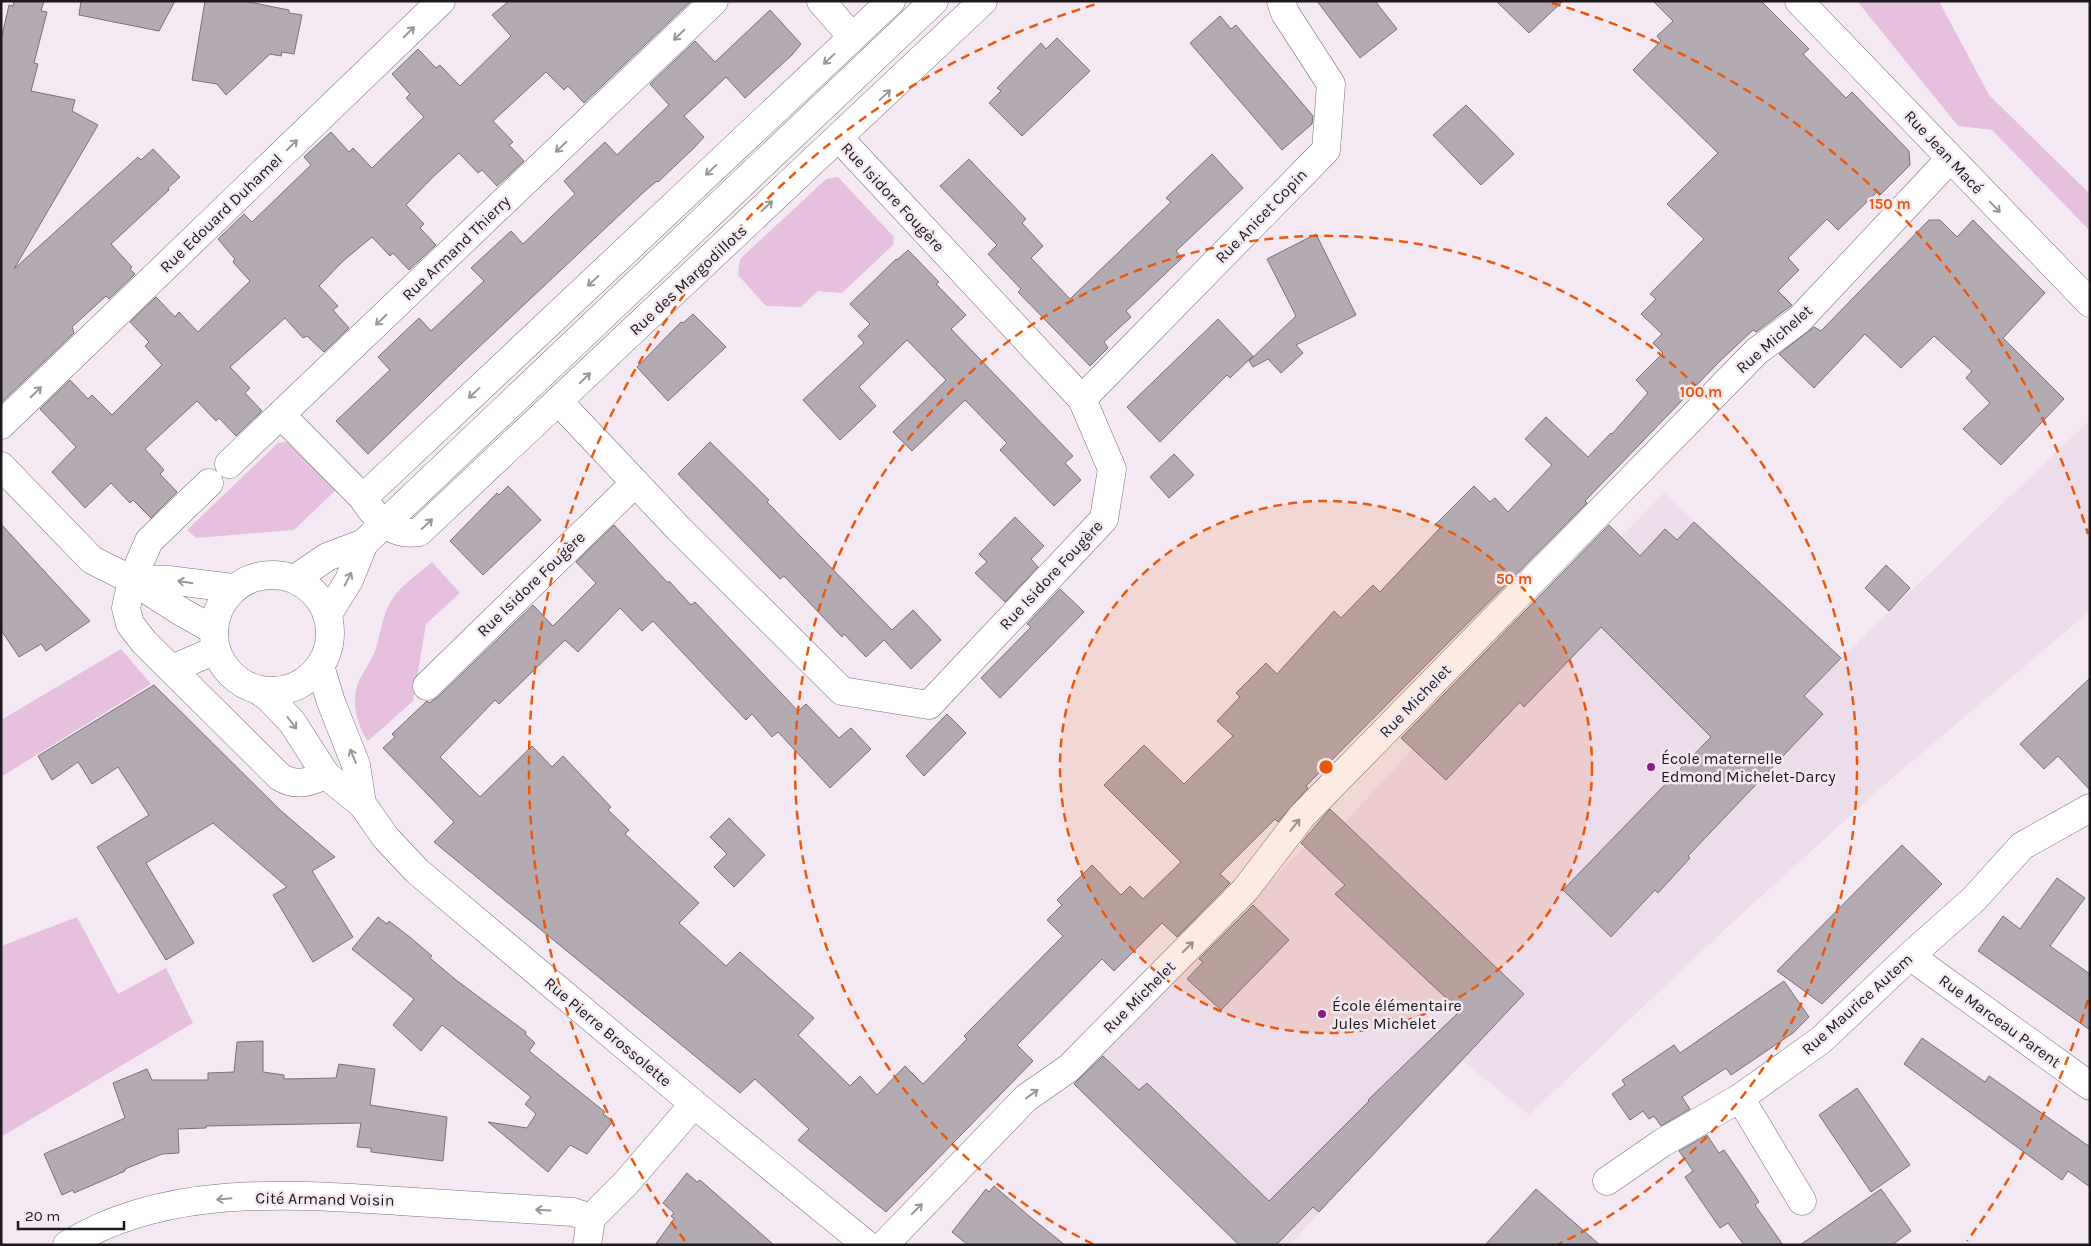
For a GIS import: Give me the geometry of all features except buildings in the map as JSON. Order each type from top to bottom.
[{"type":"street","name":"Rue Armand Thierry","points":[[229,464],[714,1]]},
{"type":"street","points":[[821,1],[852,37]]},
{"type":"street","points":[[281,415],[363,498],[890,1]]},
{"type":"street","name":"Rue des Margodillots","points":[[295,579],[327,557],[364,543],[934,1]]},
{"type":"street","name":"Rue des Margodillots","points":[[363,498],[370,510],[384,524],[405,535],[419,532],[983,1]]},
{"type":"street","name":"Rue Anicet Copin","points":[[1082,399],[1326,150],[1331,84],[1285,13],[1281,1]]},
{"type":"street","name":"Rue Jean Macé","points":[[1799,1],[1927,132],[1950,160],[2090,304]]},
{"type":"street","name":"Rue Edouard Duhamel","points":[[1,426],[434,3]]},
{"type":"street","name":"Rue Isidore Fougère","points":[[559,402],[635,483],[842,691],[929,705],[1104,520],[1112,469],[1082,399],[839,138]]},
{"type":"street","name":"Rue Michelet","points":[[884,1245],[1026,1098],[1069,1068],[1245,890],[1302,816],[1757,351],[1799,320],[1950,160]]},
{"type":"street","points":[[1,466],[92,560],[132,580],[180,611],[215,640]]},
{"type":"street","points":[[209,483],[149,541],[132,580],[126,608],[130,624],[172,670],[280,777],[290,783],[303,784],[326,775]]},
{"type":"street","name":"Rue Isidore Fougère","points":[[427,686],[635,483]]},
{"type":"street","name":"Rue des Margodillots","points":[[328,614],[348,580],[364,543]]},
{"type":"street","points":[[263,574],[279,574],[295,579],[309,587],[320,600],[328,614],[331,632],[328,650],[320,666],[308,679],[292,688],[275,691],[258,690],[239,682],[225,668],[215,640],[216,614],[223,600],[233,588],[248,579],[263,574]]},
{"type":"street","points":[[132,580],[168,580],[233,588]]},
{"type":"street","points":[[172,670],[215,640]]},
{"type":"street","name":"Rue Pierre Brossolette","points":[[320,666],[331,702],[356,765],[362,804]]},
{"type":"street","name":"Rue Pierre Brossolette","points":[[258,690],[269,698],[292,722],[326,775],[362,804],[386,838],[417,871],[694,1104],[867,1245]]},
{"type":"street","name":"Rue Maurice Autem","points":[[1607,1181],[1662,1143],[1740,1098],[1821,1040],[1974,899],[2022,846],[2090,808]]},
{"type":"street","name":"Rue Marceau Parent","points":[[1910,956],[2090,1086]]},
{"type":"street","points":[[1740,1098],[1802,1201]]},
{"type":"street","points":[[587,1245],[591,1218],[626,1183],[694,1104]]},
{"type":"street","name":"Cité Armand Voisin","points":[[67,1245],[107,1224],[140,1212],[186,1203],[249,1197],[312,1196],[515,1208],[573,1212],[591,1218]]},
{"type":"shaded area","points":[[1857,1],[1939,1],[1989,95],[2090,194],[2090,231],[1992,130],[1958,126]]},
{"type":"shaded area","points":[[838,177],[894,237],[893,245],[842,293],[818,291],[801,307],[766,306],[738,275],[740,259],[826,179]]},
{"type":"shaded area","name":"École maternelle Edmond Michelet-Darcy","points":[[2090,420],[2090,611],[1884,785],[1722,932],[1529,1115],[1463,1061],[1290,1245],[1239,1245],[1072,1082],[1336,815],[1345,822],[1413,749],[1664,493],[1841,658]]},
{"type":"shaded area","points":[[296,441],[339,487],[294,530],[196,538],[187,530],[278,443]]},
{"type":"shaded area","points":[[432,562],[460,593],[426,624],[413,701],[368,741],[356,713],[355,698],[358,683],[371,660],[383,619],[391,601],[403,586]]},
{"type":"shaded area","points":[[121,649],[151,684],[1,777],[1,720]]},
{"type":"shaded area","points":[[77,917],[118,994],[166,968],[193,1023],[1,1137],[1,946]]},
{"type":"place","name":"École maternelle Edmond Michelet-Darcy","points":[[1651,767]]},
{"type":"place","name":"École élémentaire Jules Michelet","points":[[1322,1014]]}]
